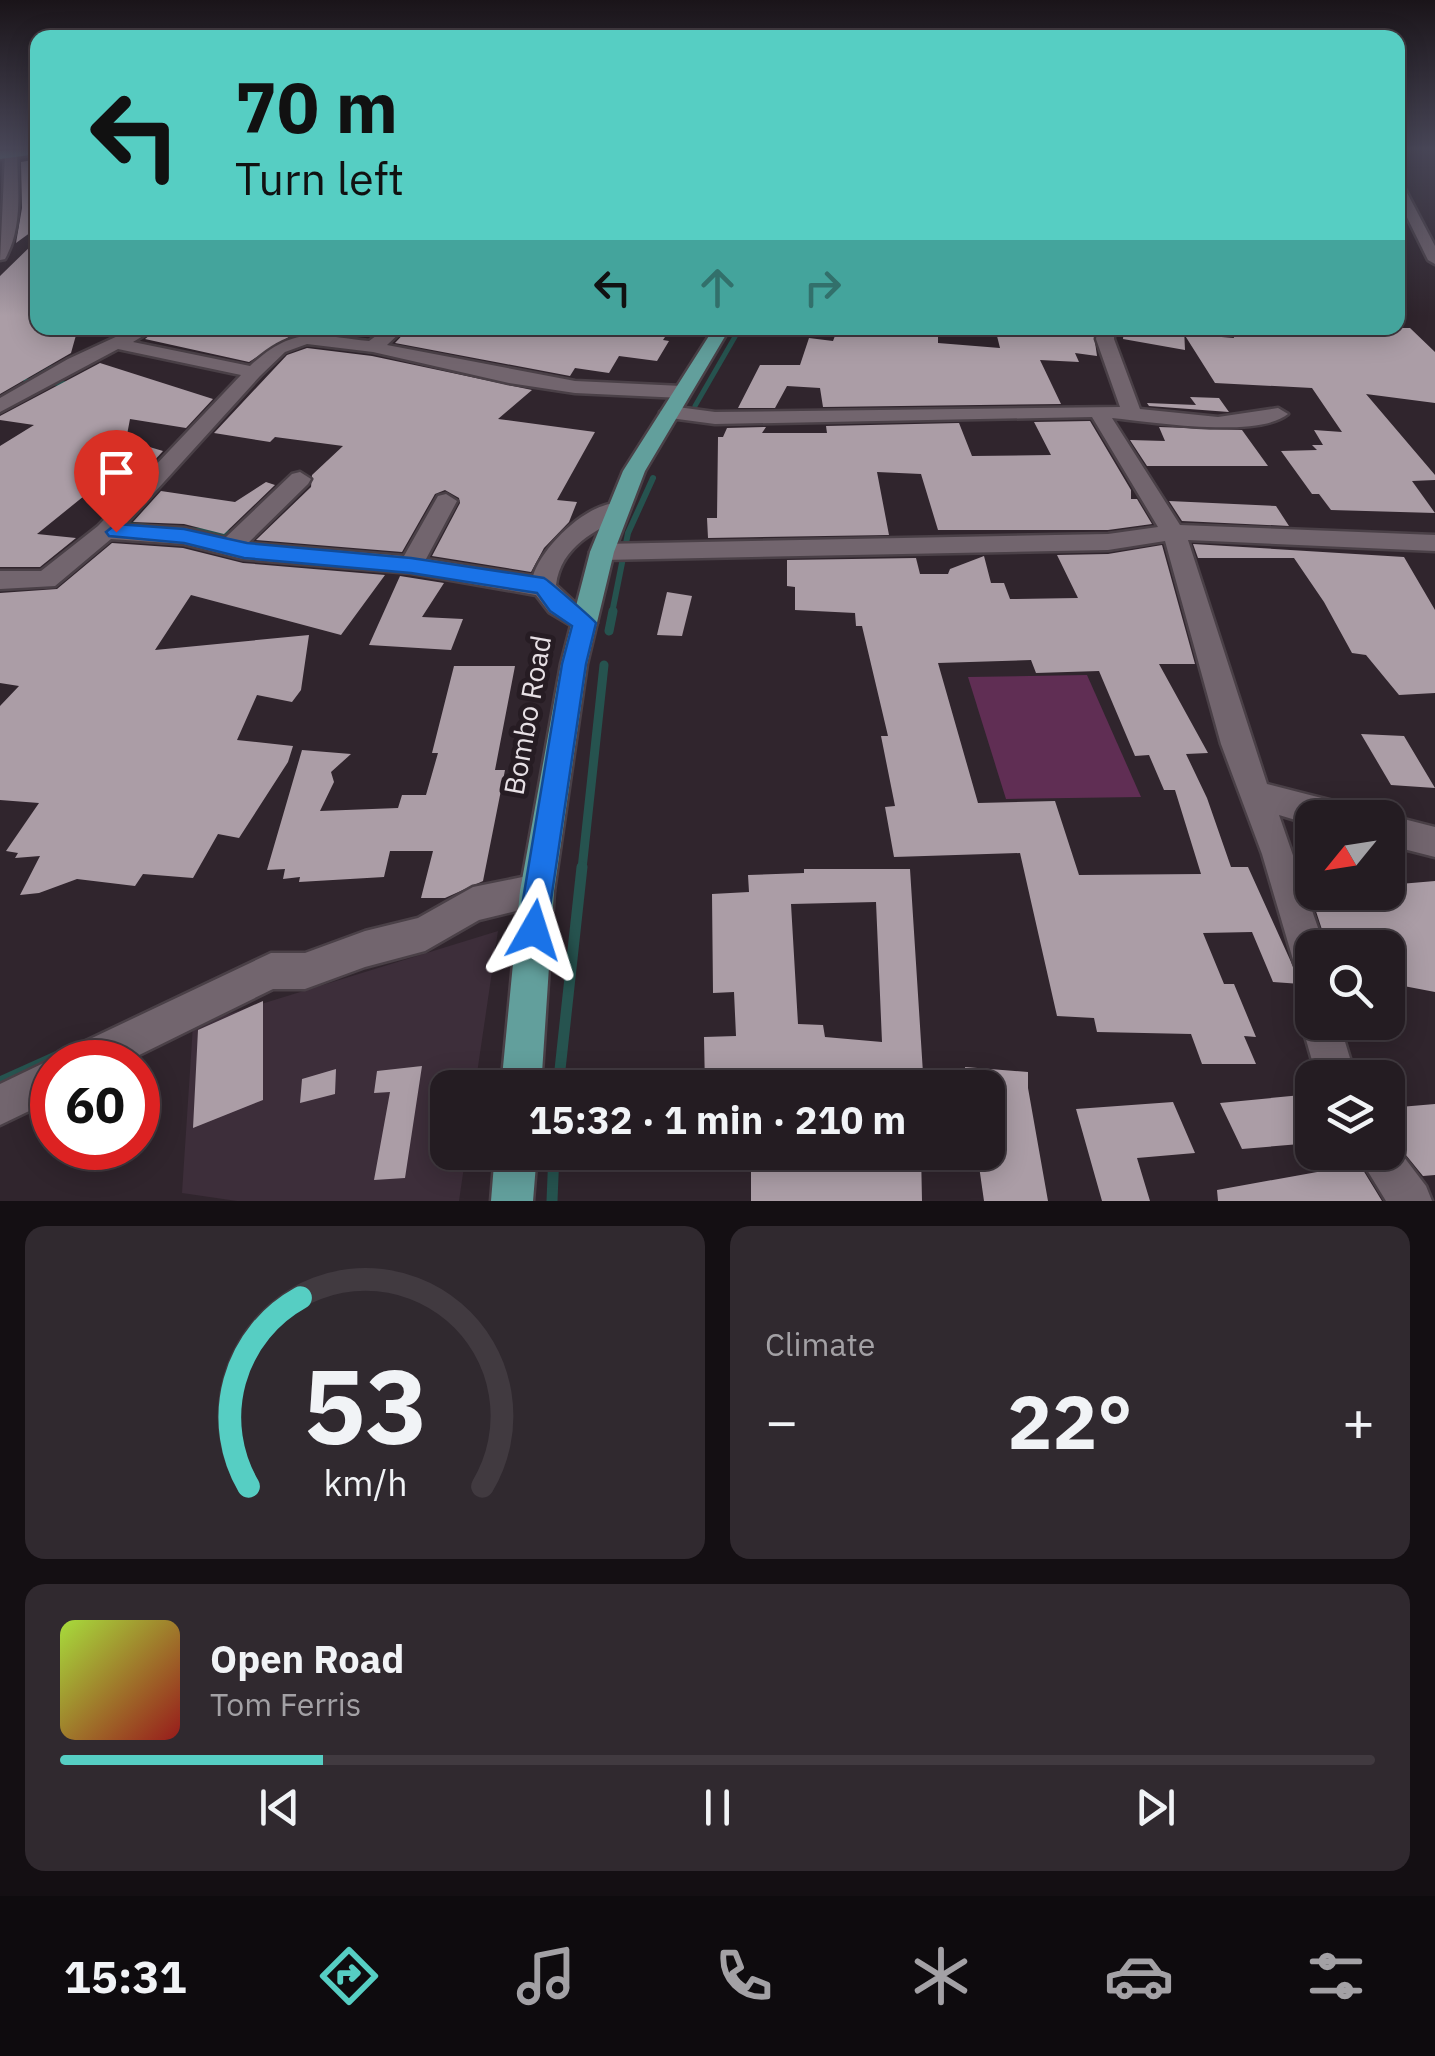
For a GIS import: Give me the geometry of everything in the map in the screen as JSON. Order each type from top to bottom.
[{"type":"main road","name":"Bombo Road","points":[[522,1070],[537,891],[574,664],[602,552],[634,471],[718,335]]},
{"type":"main road","points":[[512,1201],[515,1170]]},
{"type":"street","points":[[0,256],[6,246],[9,204]]},
{"type":"street","points":[[1406,204],[1435,260]]},
{"type":"street","points":[[1405,228],[1418,230]]},
{"type":"street","points":[[0,406],[121,335],[254,372]]},
{"type":"street","points":[[372,347],[388,335]]},
{"type":"street","points":[[1105,335],[1132,414]]},
{"type":"street","points":[[0,580],[46,580],[106,531],[279,348],[306,339],[372,347],[509,377],[676,402],[716,418],[1098,410],[1218,422],[1278,414]]},
{"type":"street","points":[[1098,410],[1173,532],[1206,630],[1236,744],[1301,930]]},
{"type":"street","points":[[232,544],[300,479]]},
{"type":"street","points":[[411,566],[446,501]]},
{"type":"street","points":[[584,623],[558,606],[544,586],[544,568],[576,531],[618,509]]},
{"type":"street","points":[[106,531],[184,536],[232,544],[244,550],[411,566],[544,586]]},
{"type":"street","points":[[602,552],[1108,542],[1173,532],[1435,542]]},
{"type":"street","points":[[1255,795],[1295,806]]},
{"type":"street","points":[[1405,834],[1435,842]]},
{"type":"street","points":[[130,1040],[272,971],[305,971],[365,948],[425,934],[473,904],[537,891]]},
{"type":"street","points":[[0,1105],[30,1090]]},
{"type":"street","points":[[1389,1170],[1411,1201]]},
{"type":"shaded area","points":[[1087,675],[1141,797],[1006,799],[968,677]]},
{"type":"shaded area","points":[[498,931],[478,1070],[430,1070],[430,1170],[464,1170],[459,1201],[237,1201],[182,1193],[193,1025]]},
{"type":"building","points":[[22,204],[30,204],[30,233],[16,243]]},
{"type":"building","points":[[30,247],[30,335],[76,335],[71,353],[0,394],[0,276]]},
{"type":"building","points":[[1405,328],[1410,328],[1435,352],[1435,403],[1366,394],[1435,475],[1435,480],[1412,481],[1435,513],[1331,510],[1319,494],[1312,494],[1281,451],[1317,450],[1312,445],[1323,445],[1314,430],[1342,432],[1312,388],[1215,383],[1185,335],[1234,338],[1233,335],[1405,335]]},
{"type":"building","points":[[150,335],[292,335],[249,362],[145,339]]},
{"type":"building","points":[[402,335],[666,335],[663,340],[669,341],[657,361],[619,356],[609,373],[575,368],[570,376],[395,343]]},
{"type":"building","points":[[835,335],[926,335],[938,336],[938,343],[1000,348],[997,335],[1094,335],[1097,356],[1075,353],[1079,362],[1040,360],[1061,404],[823,407],[820,388],[787,386],[775,408],[738,408],[760,365],[800,365],[809,338],[833,341]]},
{"type":"building","points":[[1123,335],[1184,335],[1185,350],[1123,339]]},
{"type":"building","points":[[307,348],[372,356],[532,390],[498,419],[595,432],[557,500],[577,502],[569,522],[544,548],[531,572],[432,556],[460,503],[459,498],[445,490],[435,494],[402,552],[256,540],[311,487],[312,475],[343,446],[275,437],[270,442],[214,433],[287,355]]},
{"type":"building","points":[[100,363],[213,399],[186,428],[130,419],[126,440],[163,451],[118,500],[84,496],[37,534],[76,538],[40,567],[0,567],[0,446],[34,425],[0,420],[0,416]]},
{"type":"building","points":[[1190,397],[1219,398],[1229,412],[1147,403],[1196,405]]},
{"type":"building","points":[[1090,421],[1131,490],[1131,499],[1137,499],[1152,524],[1108,530],[938,530],[921,474],[877,472],[889,535],[708,538],[707,518],[717,518],[718,437],[723,437],[727,428],[766,427],[762,433],[827,433],[826,426],[959,423],[972,456],[1051,455],[1034,422]]},
{"type":"building","points":[[1159,427],[1242,430],[1268,466],[1147,466],[1130,440],[1165,441]]},
{"type":"building","points":[[266,482],[275,485],[224,534],[184,524],[133,522],[161,491],[235,502]]},
{"type":"building","points":[[1169,501],[1276,506],[1289,526],[1182,521]]},
{"type":"building","points":[[112,543],[183,548],[243,563],[385,575],[341,635],[191,595],[155,650],[309,635],[301,690],[292,702],[257,695],[237,740],[293,746],[288,762],[239,838],[218,834],[193,878],[143,874],[135,886],[77,879],[39,893],[20,895],[40,856],[15,858],[18,853],[6,851],[39,803],[0,800],[0,706],[19,686],[0,683],[0,593],[57,589]]},
{"type":"building","points":[[1193,544],[1404,557],[1435,610],[1435,693],[1399,695],[1366,655],[1352,653],[1294,558],[1198,558]]},
{"type":"building","points":[[1162,545],[1195,664],[1159,664],[1208,753],[1186,754],[1207,798],[1231,867],[1248,867],[1295,971],[1295,984],[1273,982],[1252,932],[1203,933],[1224,984],[1234,984],[1256,1037],[1244,1036],[1256,1064],[1202,1064],[1191,1034],[1097,1032],[1094,1018],[1057,1016],[1020,853],[894,857],[885,807],[895,806],[881,736],[888,736],[862,626],[856,626],[855,613],[795,610],[795,587],[787,586],[787,560],[916,558],[920,574],[948,574],[950,569],[984,556],[991,583],[1004,583],[1010,599],[1078,598],[1057,555],[1108,554]],"holes":[[[1031,660],[1036,673],[1099,671],[1135,756],[1149,755],[1164,790],[1175,790],[1201,874],[1079,875],[1055,801],[978,803],[938,663]]]},
{"type":"building","points":[[400,576],[444,583],[422,617],[463,619],[451,650],[369,645]]},
{"type":"building","points":[[667,592],[692,596],[682,636],[657,635]]},
{"type":"building","points":[[454,666],[515,666],[495,770],[505,770],[483,881],[445,898],[421,898],[433,851],[390,851],[384,877],[299,882],[300,877],[283,879],[285,869],[267,870],[302,750],[351,754],[331,772],[334,782],[320,811],[398,808],[402,795],[426,795],[438,753],[432,753]]},
{"type":"building","points":[[1361,734],[1404,736],[1435,788],[1391,785]]},
{"type":"building","points":[[804,869],[910,869],[923,1070],[705,1070],[704,1037],[736,1036],[734,992],[713,993],[712,894],[749,892],[748,875],[804,873]],"holes":[[[876,902],[882,1042],[825,1037],[823,1025],[798,1024],[791,904]]]},
{"type":"building","points":[[1435,881],[1435,992],[1405,986],[1405,930],[1322,930],[1316,910],[1405,910],[1405,884]]},
{"type":"building","points":[[263,1001],[263,1100],[193,1128],[198,1030]]},
{"type":"building","points":[[422,1066],[405,1178],[374,1180],[390,1092],[374,1093],[377,1071]]},
{"type":"building","points":[[336,1069],[335,1094],[300,1103],[302,1079]]},
{"type":"building","points":[[1005,1070],[1028,1072],[1048,1201],[984,1201],[980,1170],[1005,1170]]},
{"type":"building","points":[[1295,1096],[1295,1144],[1242,1149],[1220,1103]]},
{"type":"building","points":[[1173,1102],[1195,1153],[1137,1158],[1150,1201],[1102,1201],[1076,1109]]},
{"type":"building","points":[[1435,1104],[1435,1175],[1423,1176],[1405,1154],[1405,1107]]},
{"type":"building","points":[[751,1170],[921,1170],[922,1201],[751,1201]]},
{"type":"building","points":[[1328,1170],[1363,1170],[1382,1201],[1218,1201],[1217,1190]]},
{"type":"waterway","points":[[695,406],[736,335]]},
{"type":"waterway","points":[[30,381],[52,368]]},
{"type":"waterway","points":[[0,399],[30,381]]},
{"type":"waterway","points":[[30,381],[69,384]]},
{"type":"waterway","points":[[612,613],[628,533],[653,478]]},
{"type":"waterway","points":[[126,518],[122,522],[126,525],[236,534]]},
{"type":"waterway","points":[[609,631],[613,611]]},
{"type":"waterway","points":[[582,869],[604,665]]},
{"type":"waterway","points":[[560,1070],[582,867]]},
{"type":"waterway","points":[[0,1082],[30,1069]]},
{"type":"waterway","points":[[552,1201],[553,1170]]},
{"type":"route","points":[[116,532],[184,536],[232,544],[244,550],[411,566],[544,586],[558,606],[584,623],[537,891],[534,930]]}]
